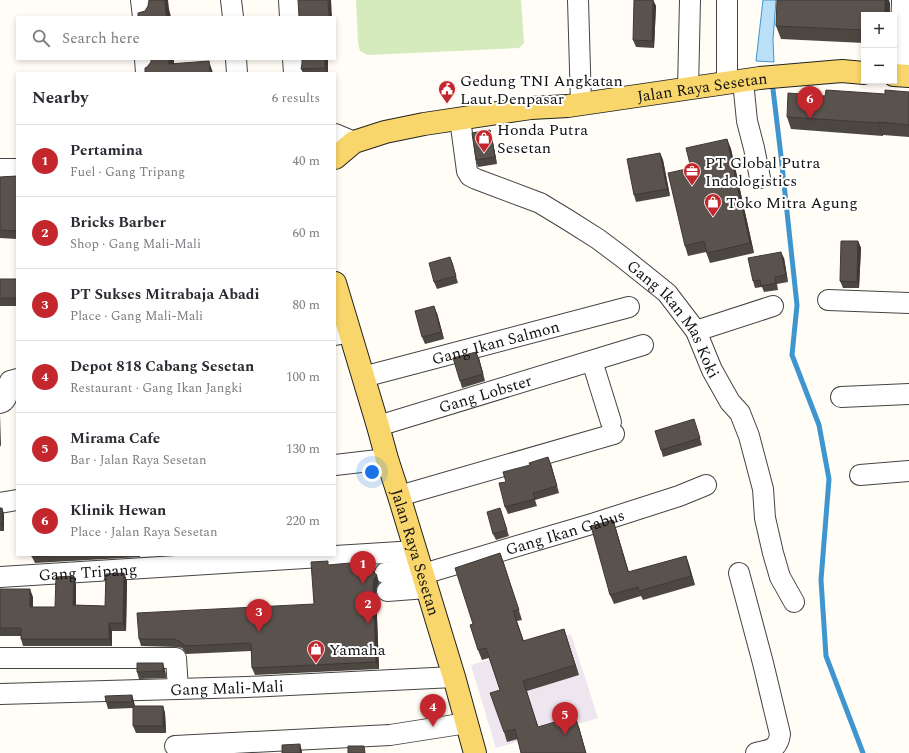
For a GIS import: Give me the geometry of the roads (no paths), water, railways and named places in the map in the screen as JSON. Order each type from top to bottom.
[{"type":"main road","name":"Jalan Raya Sesetan","points":[[336,156],[345,138],[424,124],[531,108],[568,106],[752,80],[842,71],[861,73]]},
{"type":"main road","name":"Jalan Raya Sesetan","points":[[336,293],[342,334],[363,377],[454,677],[475,753]]},
{"type":"street","points":[[142,0],[142,16]]},
{"type":"street","points":[[231,0],[233,16]]},
{"type":"street","points":[[289,0],[290,16]]},
{"type":"street","points":[[578,0],[581,104]]},
{"type":"street","points":[[688,89],[690,0]]},
{"type":"street","points":[[727,0],[752,80],[747,121],[760,178]]},
{"type":"street","points":[[901,75],[902,0]]},
{"type":"street","points":[[145,60],[146,72]]},
{"type":"street","points":[[236,60],[237,72]]},
{"type":"street","points":[[293,60],[294,72]]},
{"type":"street","name":"Gang Ikan Mas Koki","points":[[460,119],[466,171],[470,176],[540,203],[598,240],[667,293],[696,331],[712,370],[730,402],[740,413],[750,436],[763,489],[765,518],[773,553],[780,577],[794,602]]},
{"type":"street","points":[[0,169],[16,169]]},
{"type":"street","points":[[828,300],[909,303]]},
{"type":"street","points":[[696,331],[773,306]]},
{"type":"street","name":"Gang Ikan Salmon","points":[[363,377],[629,307]]},
{"type":"street","name":"Gang Lobster","points":[[378,426],[643,345]]},
{"type":"street","points":[[399,496],[613,428],[592,360]]},
{"type":"street","points":[[0,403],[6,399],[10,381],[16,379]]},
{"type":"street","points":[[841,397],[909,394]]},
{"type":"street","points":[[336,465],[387,459]]},
{"type":"street","points":[[860,475],[909,471]]},
{"type":"street","name":"Gang Ikan Gabus","points":[[422,570],[602,521],[679,496],[706,485]]},
{"type":"street","points":[[0,503],[16,500]]},
{"type":"street","points":[[386,582],[422,570]]},
{"type":"street","name":"Gang Tripang","points":[[0,577],[422,570]]},
{"type":"street","points":[[739,573],[780,734],[779,741],[772,749],[756,753]]},
{"type":"street","points":[[0,658],[176,658],[178,689]]},
{"type":"street","name":"Gang Mali-Mali","points":[[0,694],[247,687],[454,677]]},
{"type":"street","points":[[175,746],[376,744],[390,735],[467,723]]},
{"type":"water","points":[[763,0],[776,0],[773,40],[774,62],[756,61]]},
{"type":"waterway","points":[[772,81],[797,305],[792,355],[819,425],[829,479],[821,580],[826,656],[863,753]]},
{"type":"place","name":"Gedung TNI Angkatan Laut Denpasar","points":[[447,104]]},
{"type":"place","name":"Klinik Hewan","points":[[810,119]]},
{"type":"place","name":"Honda Putra Sesetan","points":[[484,153]]},
{"type":"place","name":"PT Global Putra Indologistics","points":[[692,186]]},
{"type":"place","name":"Toko Mitra Agung","points":[[713,217]]},
{"type":"place","name":"Pertamina","points":[[363,584]]},
{"type":"place","name":"Bricks Barber","points":[[368,624]]},
{"type":"place","name":"PT Sukses Mitrabaja Abadi","points":[[259,632]]},
{"type":"place","name":"Yamaha","points":[[316,664]]},
{"type":"place","name":"Depot 818 Cabang Sesetan","points":[[433,727]]},
{"type":"place","name":"Mirama Cafe","points":[[565,735]]}]
